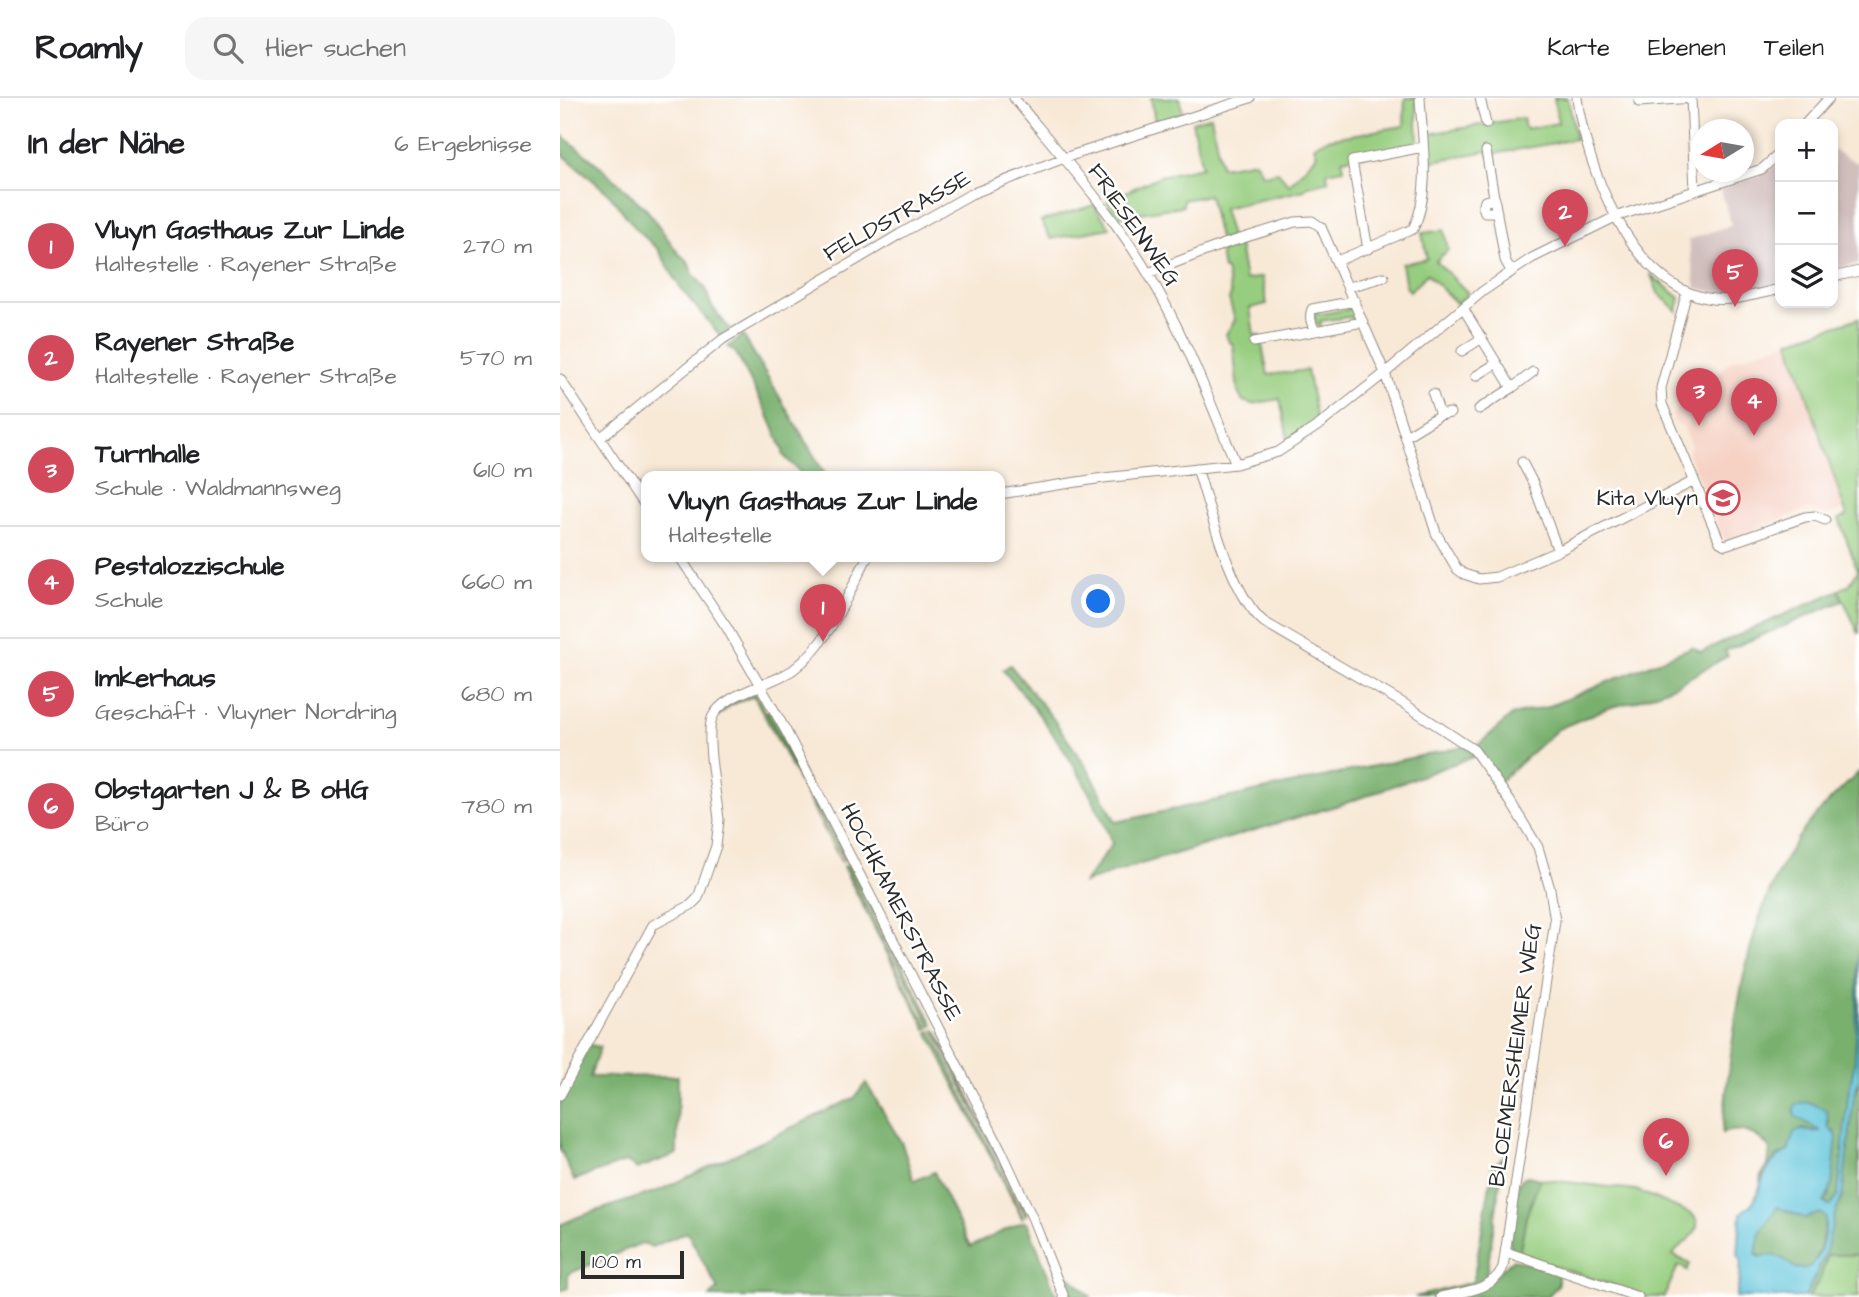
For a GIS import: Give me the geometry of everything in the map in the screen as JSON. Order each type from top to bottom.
[{"type":"street","name":"FRIESENWEG","points":[[1014,98],[1112,219],[1148,273],[1169,310],[1236,464]]},
{"type":"street","name":"FELDSTRASSE","points":[[600,438],[723,339],[971,194],[1064,158],[1250,98]]},
{"type":"street","points":[[1337,261],[1413,229],[1420,210],[1423,147],[1420,98]]},
{"type":"street","points":[[1480,98],[1486,124]]},
{"type":"street","points":[[1577,98],[1583,133],[1615,217],[1638,252],[1670,281],[1687,292],[1705,298],[1740,298],[1775,290]]},
{"type":"street","points":[[1639,102],[1691,98],[1695,191]]},
{"type":"street","points":[[1809,119],[1825,99]]},
{"type":"street","points":[[1368,249],[1352,160],[1423,147]]},
{"type":"street","points":[[1486,151],[1495,199],[1485,201],[1483,207],[1485,212],[1497,212],[1505,260],[1511,271]]},
{"type":"street","points":[[1005,493],[1082,481],[1236,464],[1268,456],[1289,446],[1385,373],[1511,271],[1615,217],[1762,169],[1775,157]]},
{"type":"street","points":[[1148,273],[1224,244],[1295,222],[1312,221],[1321,227],[1385,373],[1436,533],[1457,569],[1464,574],[1479,579],[1497,577],[1558,551],[1694,481]]},
{"type":"street","points":[[1838,276],[1859,271]]},
{"type":"street","points":[[1349,287],[1384,277]]},
{"type":"street","points":[[1687,292],[1661,388],[1662,404],[1720,542],[1726,545],[1805,517],[1815,516],[1825,520]]},
{"type":"street","points":[[1315,331],[1310,315],[1312,309],[1355,301]]},
{"type":"street","points":[[1463,308],[1512,388]]},
{"type":"street","points":[[1255,342],[1363,322]]},
{"type":"street","points":[[1462,351],[1482,338]]},
{"type":"street","points":[[1476,376],[1497,363]]},
{"type":"street","points":[[1479,410],[1533,372]]},
{"type":"street","points":[[560,379],[641,500]]},
{"type":"street","points":[[1406,436],[1445,414],[1433,394]]},
{"type":"street","points":[[1522,462],[1533,483],[1558,551]]},
{"type":"street","name":"BLOEMERSHEIMER WEG","points":[[1196,468],[1233,574],[1254,614],[1474,750],[1538,847],[1550,889],[1555,921],[1506,1252],[1500,1276],[1491,1284],[1441,1297]]},
{"type":"street","name":"HOCHKAMERSTRASSE","points":[[683,562],[727,628],[799,755],[1001,1150],[1064,1297]]},
{"type":"street","points":[[560,1096],[653,925],[691,905],[698,898],[719,834],[710,735],[712,719],[723,704],[796,667],[816,647],[865,562]]},
{"type":"street","points":[[1506,1252],[1638,1297]]},
{"type":"shaded area","points":[[1838,153],[1859,164],[1859,263],[1838,269]]},
{"type":"shaded area","points":[[1775,166],[1775,283],[1733,292],[1696,288],[1688,240],[1731,225],[1721,189],[1741,182],[1754,182],[1754,177]]},
{"type":"shaded area","points":[[1789,341],[1845,509],[1827,515],[1808,509],[1727,540],[1723,537],[1688,453],[1691,446],[1683,426],[1675,422],[1672,414],[1731,361]]},
{"type":"green space","points":[[1151,98],[1179,98],[1183,113],[1155,122]]},
{"type":"green space","points":[[1405,98],[1416,98],[1418,146],[1342,159],[1344,169],[1327,172],[1328,181],[1305,187],[1305,190],[1223,208],[1231,237],[1220,242],[1209,195],[1183,200],[1183,206],[1117,217],[1107,201],[1160,176],[1202,167],[1192,122],[1211,116],[1221,167],[1255,161],[1263,175],[1278,172],[1289,185],[1317,155],[1314,146],[1327,139],[1404,126]]},
{"type":"green space","points":[[1554,98],[1568,98],[1576,139],[1489,155],[1487,151],[1428,162],[1427,134],[1523,118],[1525,129],[1558,123]]},
{"type":"green space","points":[[560,134],[601,167],[647,210],[679,254],[687,260],[693,274],[706,289],[711,305],[731,331],[722,338],[681,289],[658,249],[637,230],[609,194],[560,152]]},
{"type":"green space","points":[[1094,205],[1110,228],[1051,239],[1041,221]]},
{"type":"green space","points":[[1444,230],[1448,250],[1436,261],[1468,293],[1457,304],[1427,274],[1410,291],[1406,287],[1402,264],[1427,259],[1422,233]]},
{"type":"green space","points":[[1239,245],[1245,280],[1262,277],[1267,304],[1250,308],[1254,335],[1260,335],[1268,375],[1307,370],[1317,421],[1288,439],[1280,399],[1252,404],[1243,401],[1238,392],[1233,344],[1229,342],[1226,334],[1235,320],[1220,252]]},
{"type":"green space","points":[[1651,275],[1680,298],[1677,311],[1658,293]]},
{"type":"green space","points":[[1350,304],[1357,320],[1349,317],[1320,321],[1321,326],[1315,324],[1314,314],[1317,311],[1321,314],[1349,309],[1347,305]]},
{"type":"green space","points":[[1859,318],[1859,634],[1839,590],[1849,585],[1858,571],[1839,519],[1847,516],[1789,341]]},
{"type":"green space","points":[[743,335],[823,471],[799,471],[783,455],[768,415],[736,353],[728,347]]},
{"type":"green space","points":[[1839,590],[1843,601],[1725,651],[1728,656],[1674,686],[1636,701],[1608,708],[1558,729],[1499,782],[1475,748],[1512,715],[1547,707],[1692,647],[1701,652]]},
{"type":"green space","points":[[1010,665],[1052,717],[1090,772],[1116,822],[1465,746],[1475,756],[1346,803],[1084,883],[1112,844],[1079,774],[1035,710],[1003,670]]},
{"type":"green space","points":[[756,694],[758,697],[842,863],[754,696],[731,705],[716,718],[726,705]]},
{"type":"green space","points":[[770,710],[847,859],[845,861],[767,712]]},
{"type":"green space","points":[[1859,772],[1859,959],[1855,1061],[1848,1096],[1838,1195],[1830,1206],[1824,1202],[1830,1193],[1835,1132],[1829,1129],[1829,1121],[1795,1115],[1820,1131],[1802,1129],[1788,1151],[1775,1157],[1760,1181],[1768,1165],[1770,1149],[1761,1139],[1743,1131],[1722,1133],[1736,1019],[1743,981],[1763,907],[1778,872],[1797,839],[1819,812]]},
{"type":"green space","points":[[847,865],[851,866],[933,1024],[931,1026]]},
{"type":"green space","points":[[845,866],[929,1028],[926,1029],[843,867]]},
{"type":"green space","points":[[934,1030],[936,1030],[1026,1215]]},
{"type":"green space","points":[[931,1031],[1023,1217],[1022,1218],[928,1032]]},
{"type":"green space","points":[[581,1043],[600,1047],[590,1077],[678,1076],[677,1154],[637,1169],[626,1162],[574,1180],[560,1149],[560,1092]]},
{"type":"green space","points":[[1859,1078],[1859,1255],[1828,1255],[1820,1278],[1809,1297],[1805,1297],[1825,1255],[1842,1197],[1854,1097]]},
{"type":"green space","points":[[866,1083],[902,1144],[914,1181],[934,1172],[970,1247],[1027,1222],[1057,1297],[710,1297],[718,1289],[687,1232],[652,1247],[642,1243],[568,1274],[568,1288],[560,1291],[560,1225],[660,1190],[854,1098]]},
{"type":"green space","points":[[1504,1157],[1486,1278],[1488,1282],[1513,1259],[1558,1272],[1558,1285],[1547,1297],[1415,1297],[1473,1282],[1493,1166]]},
{"type":"green space","points":[[1528,1176],[1540,1179],[1526,1217],[1519,1254],[1512,1250],[1509,1238],[1518,1184]]},
{"type":"green space","points":[[1540,1179],[1636,1190],[1692,1214],[1696,1220],[1695,1231],[1673,1255],[1690,1264],[1687,1271],[1678,1266],[1664,1297],[1647,1297],[1519,1254],[1526,1217]]},
{"type":"green space","points":[[1777,1207],[1805,1218],[1820,1213],[1826,1217],[1820,1249],[1809,1268],[1795,1268],[1756,1254],[1759,1233]]},
{"type":"green space","points":[[1047,1235],[1061,1268],[1091,1297],[1068,1297],[1044,1237]]},
{"type":"green space","points":[[1828,1255],[1859,1255],[1859,1297],[1809,1297],[1820,1278]]},
{"type":"water","points":[[1859,959],[1859,1078],[1854,1097],[1842,1197],[1825,1255],[1805,1297],[1736,1297],[1740,1278],[1741,1259],[1738,1255],[1741,1213],[1753,1203],[1770,1166],[1788,1151],[1794,1132],[1820,1131],[1795,1116],[1794,1108],[1801,1103],[1810,1103],[1827,1110],[1828,1127],[1837,1136],[1832,1185],[1824,1203],[1830,1206],[1838,1195],[1848,1096],[1855,1061]],"holes":[[[1777,1207],[1805,1218],[1820,1213],[1826,1217],[1820,1252],[1811,1265],[1795,1268],[1778,1257],[1759,1257],[1756,1254],[1760,1233]]]},
{"type":"place","name":"Rayener Straße","points":[[1565,247]]},
{"type":"place","name":"Imkerhaus","points":[[1735,307]]},
{"type":"place","name":"Turnhalle","points":[[1699,426]]},
{"type":"place","name":"Pestalozzischule","points":[[1754,436]]},
{"type":"place","name":"Kita Vluyn","points":[[1723,498]]},
{"type":"place","name":"Vluyn Gasthaus Zur Linde","points":[[823,642]]},
{"type":"place","name":"Obstgarten J & B oHG","points":[[1666,1176]]}]
